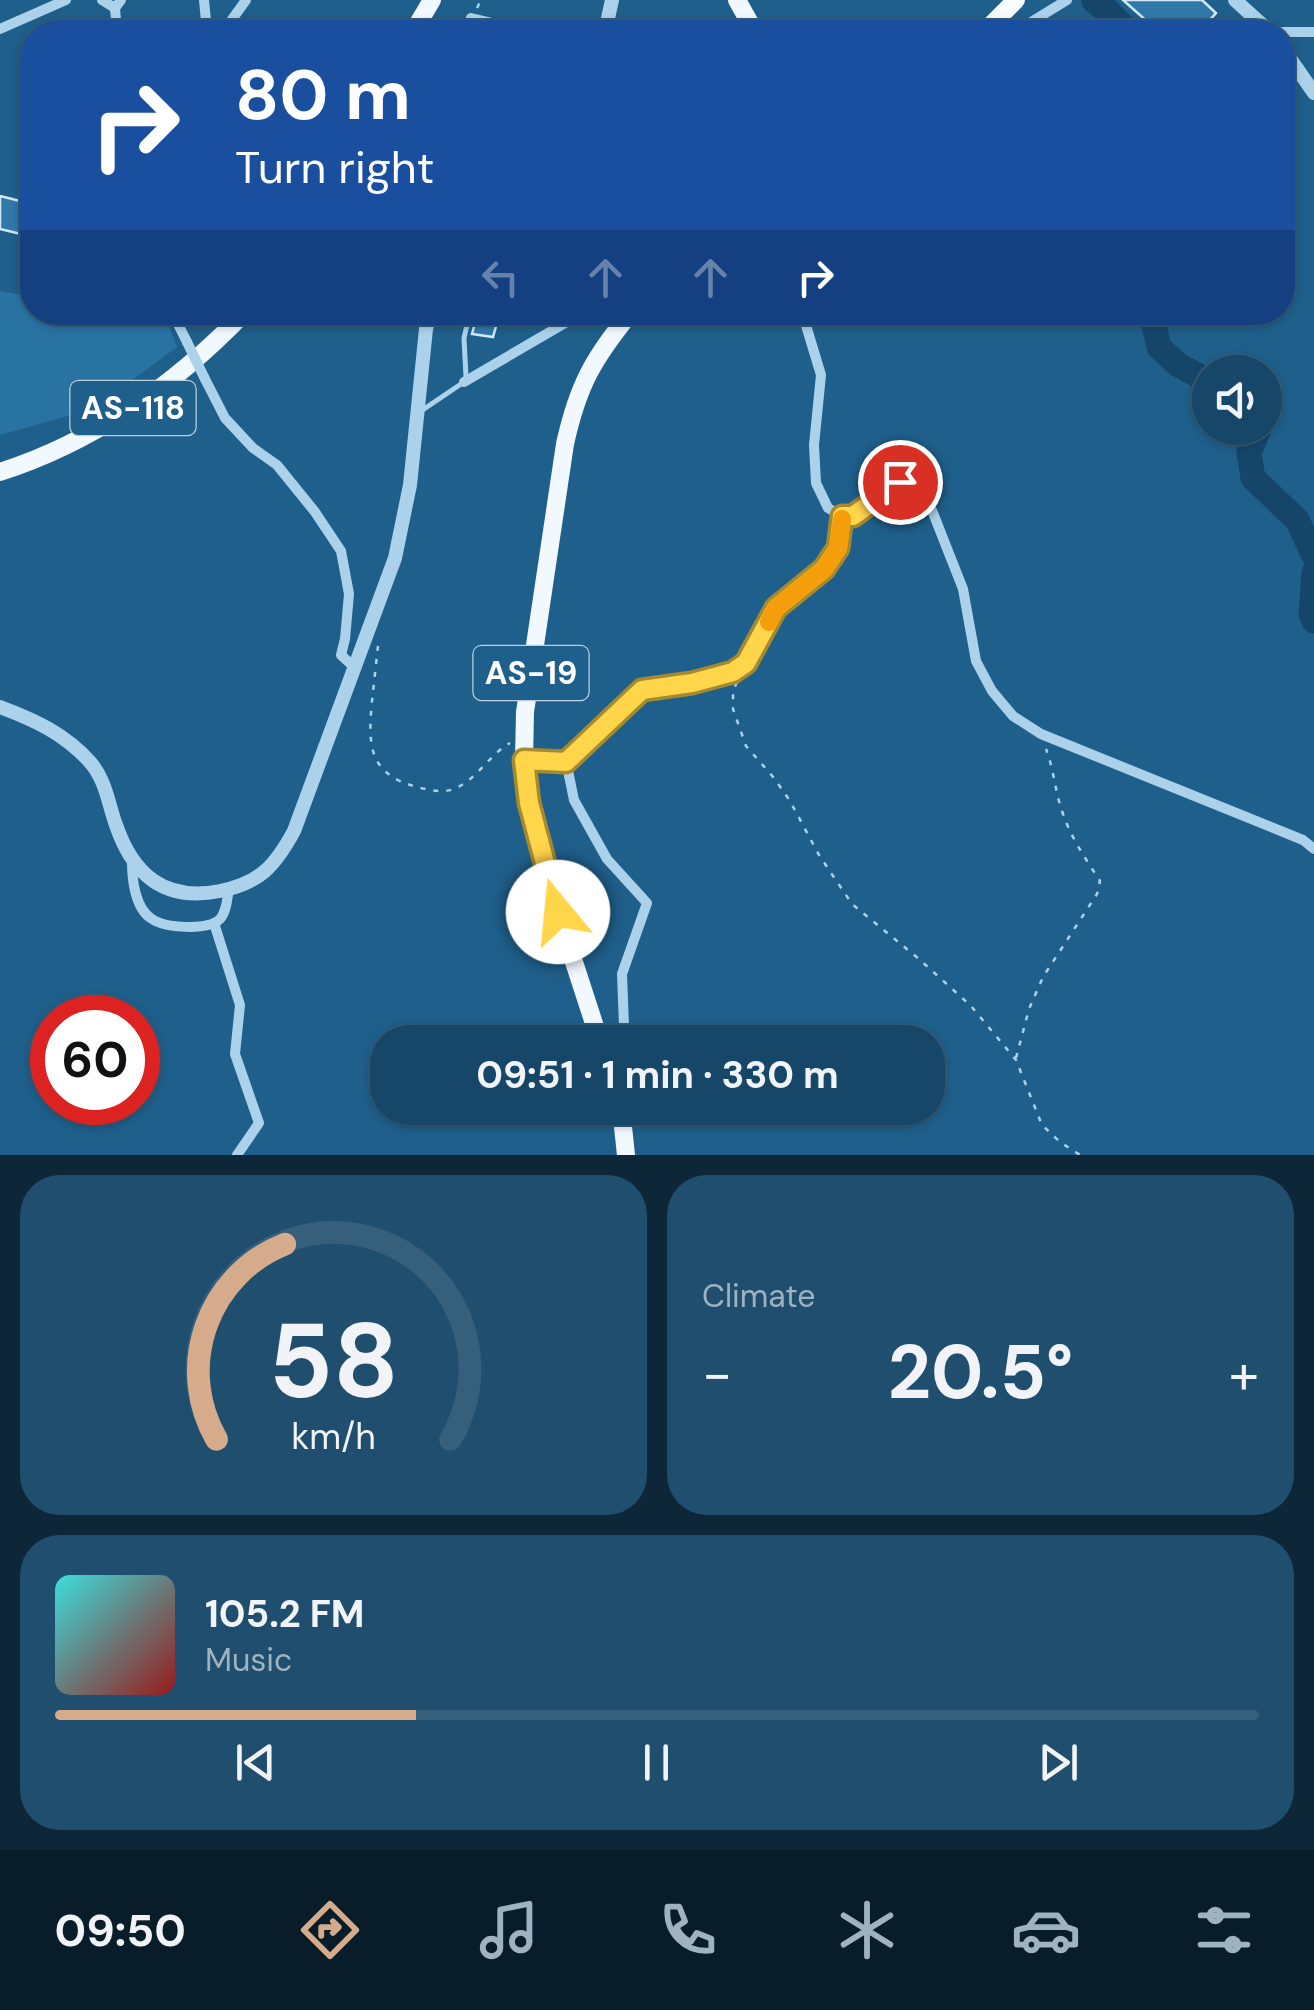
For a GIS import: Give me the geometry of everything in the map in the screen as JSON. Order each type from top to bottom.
[{"type":"highway","points":[[996,20],[1016,0]]},
{"type":"main road","name":"AS-118","points":[[0,472],[72,443],[119,418],[162,389],[232,325]]},
{"type":"main road","name":"AS-19","points":[[595,1025],[548,879],[529,803],[524,735],[565,444],[580,390],[594,360],[621,325]]},
{"type":"main road","points":[[623,1125],[626,1155]]},
{"type":"street","points":[[20,20],[66,0]]},
{"type":"street","points":[[102,0],[118,4]]},
{"type":"street","points":[[1034,20],[1067,0]]},
{"type":"street","points":[[1235,0],[1257,20]]},
{"type":"street","points":[[471,18],[480,20]]},
{"type":"street","points":[[1295,66],[1314,93]]},
{"type":"street","points":[[178,325],[225,418],[253,448],[277,465],[341,551],[349,594],[341,655],[354,667]]},
{"type":"street","points":[[0,707],[66,739],[93,766],[107,792],[132,862],[153,882],[185,893],[211,892],[260,876],[279,858],[294,832],[395,558],[410,485],[427,325]]},
{"type":"street","points":[[464,382],[562,325]]},
{"type":"street","points":[[806,325],[821,375],[814,445],[816,483],[828,508],[842,516],[853,516],[900,482],[922,485],[963,589],[976,661],[992,691],[1013,716],[1041,734],[1303,840],[1314,849]]},
{"type":"street","points":[[524,760],[566,762],[642,690],[692,683],[733,672],[746,663],[776,608],[824,569],[838,548],[842,516]]},
{"type":"street","points":[[566,762],[574,800],[607,860],[646,903],[622,974],[624,1025]]},
{"type":"street","points":[[132,862],[139,904],[151,919],[182,928],[214,923],[226,905],[229,889]]},
{"type":"street","points":[[214,923],[240,1005],[235,1054],[259,1123],[237,1155]]},
{"type":"lane","points":[[416,415],[464,382],[467,325]]},
{"type":"path","points":[[378,646],[369,736],[372,754],[400,782],[431,791],[454,790],[504,746],[524,735]]},
{"type":"path","points":[[746,663],[733,691],[738,730],[790,801],[852,904],[971,1006],[1016,1060],[1042,1125],[1080,1155]]},
{"type":"path","points":[[1016,1060],[1029,1008],[1043,977],[1097,894],[1100,880],[1072,836],[1060,807],[1054,770],[1041,734]]},
{"type":"shaded area","points":[[0,291],[20,295],[20,325],[169,325],[177,347],[93,409],[0,435]]},
{"type":"building","points":[[1123,0],[1202,0],[1216,13],[1210,20],[1146,20]]},
{"type":"building","points":[[0,196],[20,201],[20,234],[0,229]]},
{"type":"building","points":[[474,325],[496,325],[493,337],[472,334]]},
{"type":"waterway","points":[[1094,1],[1117,20]]},
{"type":"waterway","points":[[1154,325],[1159,347],[1192,372]]},
{"type":"waterway","points":[[1252,445],[1249,453],[1253,478],[1297,520],[1314,556]]},
{"type":"waterway","points":[[1314,573],[1314,621]]},
{"type":"slow traffic","points":[[769,622],[776,608],[824,569],[838,548],[842,519]]},
{"type":"route","points":[[558,912],[529,803],[524,760],[566,762],[642,690],[692,683],[733,672],[746,663],[776,608],[824,569],[838,548],[842,516],[853,516],[900,482]]}]
